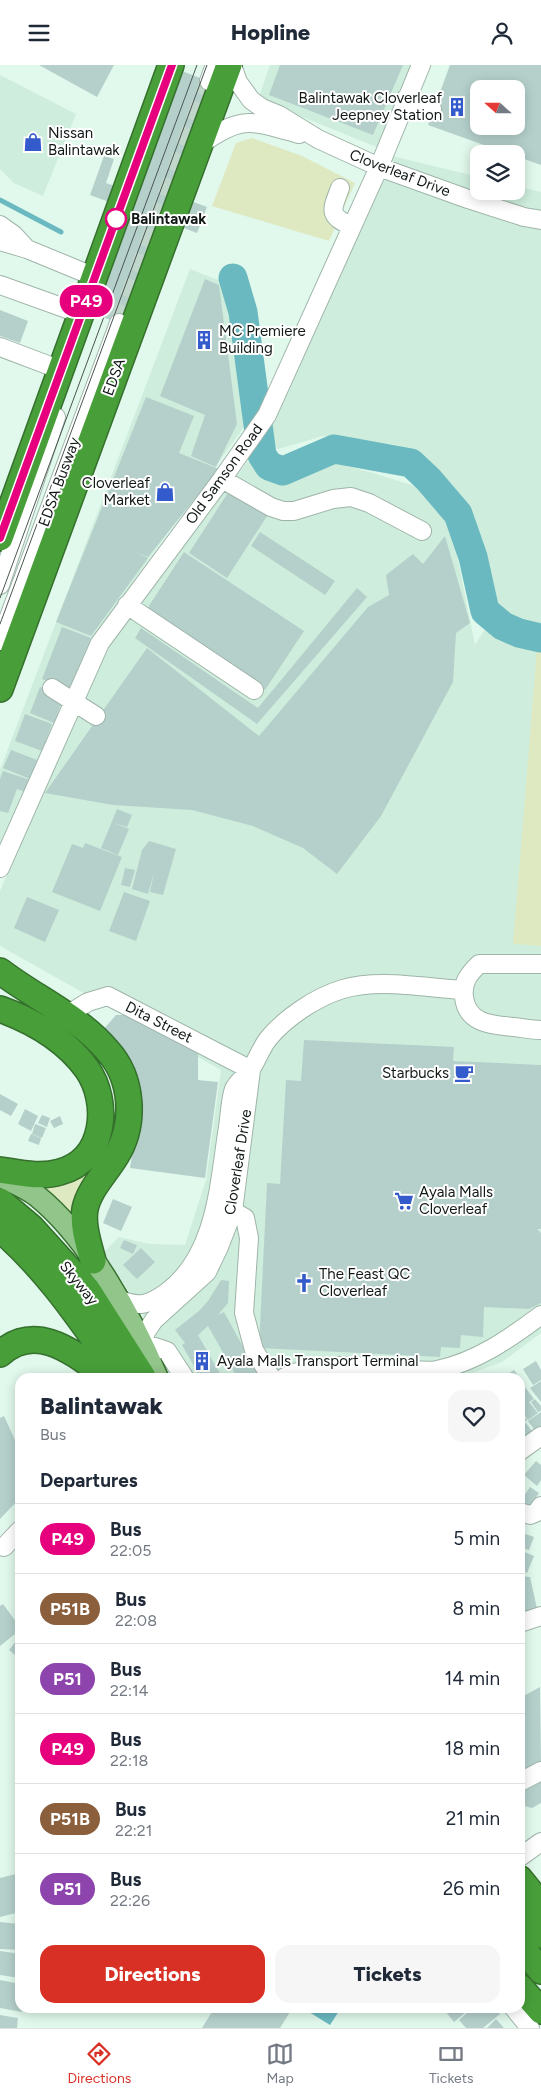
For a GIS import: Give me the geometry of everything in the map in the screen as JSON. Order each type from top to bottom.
[{"type":"highway","name":"EDSA","points":[[0,689],[231,65]]},
{"type":"highway","points":[[0,538],[61,370],[86,314],[95,277],[178,67]]},
{"type":"highway","points":[[0,971],[34,996],[67,1015],[97,1039],[115,1059],[126,1083],[129,1104],[127,1127],[121,1147],[93,1191],[86,1207],[85,1226],[93,1268]]},
{"type":"highway","points":[[0,1009],[45,1031],[70,1050],[92,1077],[99,1091],[102,1110],[101,1125],[96,1142],[86,1158],[78,1165],[53,1174],[29,1174],[0,1170]]},
{"type":"highway","name":"Skyway","points":[[0,1201],[32,1228],[87,1289],[140,1373]]},
{"type":"highway","name":"Skyway","points":[[0,1229],[16,1243],[68,1301],[117,1373]]},
{"type":"highway","points":[[0,1354],[15,1344],[41,1340],[54,1343],[68,1350],[101,1373]]},
{"type":"highway","points":[[525,1885],[541,1905]]},
{"type":"highway","points":[[525,1914],[541,1934]]},
{"type":"highway","points":[[525,1951],[541,1971]]},
{"type":"highway","points":[[525,1993],[541,2011]]},
{"type":"main road","points":[[0,1176],[36,1195],[77,1236],[145,1373]]},
{"type":"main road","points":[[0,1182],[64,1248],[93,1268],[118,1299],[143,1343],[155,1373]]},
{"type":"main road","points":[[0,1244],[71,1319],[105,1373]]},
{"type":"main road","points":[[525,1911],[541,1934]]},
{"type":"main road","points":[[525,1961],[541,1981]]},
{"type":"street","name":"Cloverleaf Drive","points":[[231,65],[238,82],[251,100],[318,139],[379,167],[478,203],[524,217],[541,220]]},
{"type":"street","name":"Old Samson Road","points":[[0,868],[100,643],[222,479],[267,415],[379,167],[421,65]]},
{"type":"street","points":[[406,98],[432,109]]},
{"type":"street","name":"Cloverleaf Drive","points":[[200,145],[222,129],[242,123],[256,122],[318,139]]},
{"type":"street","points":[[340,188],[332,210],[334,216],[351,226]]},
{"type":"street","points":[[0,225],[14,235],[27,249]]},
{"type":"street","points":[[0,241],[27,249],[95,277]]},
{"type":"street","points":[[0,285],[86,314]]},
{"type":"street","name":"EDSA Busway","points":[[0,585],[86,314]]},
{"type":"street","name":"EDSA Busway","points":[[0,641],[119,323]]},
{"type":"street","points":[[0,347],[61,370]]},
{"type":"street","points":[[222,479],[271,507],[283,511],[294,511],[333,499],[351,497],[369,503],[422,531]]},
{"type":"street","points":[[127,605],[254,690]]},
{"type":"street","points":[[52,688],[96,716]]},
{"type":"street","points":[[541,965],[479,964],[466,977],[463,990],[465,1007],[475,1018],[488,1024],[541,1030]]},
{"type":"street","name":"Cloverleaf Drive","points":[[118,1299],[131,1305],[139,1305],[156,1300],[173,1287],[191,1268],[205,1239],[215,1209],[234,1088],[251,1069],[268,1040],[282,1025],[320,999],[343,989],[382,984],[463,990]]},
{"type":"street","name":"Dita Street","points":[[67,1015],[88,1002],[108,996],[251,1069]]},
{"type":"street","name":"Cloverleaf Drive","points":[[143,1343],[146,1332],[154,1320],[207,1272],[233,1211],[251,1069]]},
{"type":"street","points":[[233,1211],[245,1219],[249,1238],[244,1313],[254,1350],[268,1373]]},
{"type":"street","points":[[294,1373],[326,1367],[435,1370],[474,1359],[514,1335],[541,1315]]},
{"type":"street","points":[[143,1343],[168,1351],[182,1373]]},
{"type":"street","points":[[525,1447],[541,1436]]},
{"type":"street","points":[[525,1514],[530,1515],[537,1512],[541,1506]]},
{"type":"street","points":[[4,1547],[15,1535]]},
{"type":"street","points":[[525,1622],[541,1617]]},
{"type":"street","points":[[525,1779],[541,1771]]},
{"type":"street","points":[[525,1853],[541,1841]]},
{"type":"street","points":[[525,1877],[541,1896]]},
{"type":"street","points":[[518,2013],[530,2028]]},
{"type":"shaded area","points":[[270,65],[411,65],[379,148],[258,99]]},
{"type":"shaded area","name":"Nissan Balintawak","points":[[0,75],[76,114],[43,196],[14,183],[0,169]]},
{"type":"shaded area","points":[[252,138],[302,156],[355,183],[329,241],[212,206],[236,143]]},
{"type":"shaded area","points":[[392,156],[470,175],[470,200],[525,200],[525,188],[541,192],[541,1333],[502,1362],[472,1373],[179,1373],[104,1252],[119,1237],[149,1244],[185,1245],[206,1180],[221,1070],[0,946],[0,891],[42,792],[111,643],[248,461],[282,470],[314,472],[331,462],[421,488],[452,531],[475,645],[495,614],[460,511],[429,461],[397,445],[323,436],[278,449],[266,436]]},
{"type":"shaded area","points":[[190,269],[231,285],[246,424],[93,637],[0,844],[0,770]]},
{"type":"shaded area","points":[[537,650],[541,650],[541,946],[513,944]]},
{"type":"shaded area","points":[[84,1175],[85,1180],[72,1218],[38,1185]]},
{"type":"water","points":[[311,2013],[338,2013],[330,2025]]},
{"type":"building","points":[[39,65],[114,65],[97,97]]},
{"type":"building","name":"Balintawak","points":[[166,65],[232,90],[191,201],[207,207],[197,233],[181,227],[142,332],[71,305],[109,202],[90,195],[104,156],[114,159],[106,183],[115,186]]},
{"type":"building","points":[[280,65],[403,65],[373,135],[269,95]]},
{"type":"building","name":"Balintawak Cloverleaf Jeepney Station","points":[[450,65],[541,65],[541,165],[525,159],[525,145],[484,145],[428,125]]},
{"type":"building","name":"MC Premiere Building","points":[[205,279],[219,285],[237,424],[216,467],[191,456],[205,415],[160,396]]},
{"type":"building","points":[[0,310],[28,321],[20,343],[0,336]]},
{"type":"building","points":[[146,397],[194,416],[179,453],[219,469],[148,557],[135,552],[148,558],[91,636],[56,622]]},
{"type":"building","points":[[231,488],[269,513],[227,578],[189,553]]},
{"type":"building","points":[[260,532],[335,581],[325,595],[251,546]]},
{"type":"building","points":[[445,536],[470,623],[456,633],[453,682],[381,816],[337,874],[303,848],[253,826],[192,810],[113,805],[45,793],[147,648],[259,736],[368,607],[389,595],[386,575],[413,554],[423,564]]},
{"type":"building","points":[[184,552],[304,631],[265,690],[145,612]]},
{"type":"building","points":[[357,588],[367,597],[257,724],[135,638],[141,628],[258,708]]},
{"type":"building","points":[[62,627],[91,638],[70,690],[42,679]]},
{"type":"building","points":[[40,687],[64,696],[54,723],[30,713]]},
{"type":"building","points":[[25,714],[52,724],[42,751],[15,741]]},
{"type":"building","points":[[11,750],[37,760],[30,779],[3,768]]},
{"type":"building","points":[[3,771],[30,780],[25,792],[17,789],[8,813],[0,811],[0,779]]},
{"type":"building","points":[[117,809],[132,815],[127,827],[114,823],[129,829],[118,855],[101,848]]},
{"type":"building","points":[[149,841],[176,849],[163,895],[150,892],[154,873],[148,894],[132,889],[142,850]]},
{"type":"building","points":[[85,843],[122,857],[100,911],[52,892],[72,844],[83,848]]},
{"type":"building","points":[[125,868],[135,870],[130,887],[121,885]]},
{"type":"building","points":[[124,892],[150,901],[136,941],[109,931]]},
{"type":"building","points":[[27,897],[59,910],[45,942],[14,928]]},
{"type":"building","points":[[116,1015],[130,1015],[198,1052],[198,1080],[218,1082],[205,1178],[130,1168],[140,1107],[103,1030]]},
{"type":"building","name":"Ayala Malls Cloverleaf","points":[[304,1040],[454,1047],[453,1061],[541,1065],[541,1229],[537,1229],[541,1233],[541,1303],[529,1309],[484,1307],[483,1337],[461,1335],[460,1348],[441,1347],[440,1357],[259,1348],[267,1183],[280,1184],[286,1080],[301,1081]]},
{"type":"building","points":[[0,1094],[18,1104],[11,1116],[0,1110]]},
{"type":"building","points":[[25,1109],[38,1116],[31,1131],[18,1124]]},
{"type":"building","points":[[42,1115],[50,1118],[47,1127],[38,1123]]},
{"type":"building","points":[[60,1116],[63,1124],[54,1128],[50,1121]]},
{"type":"building","points":[[35,1124],[46,1128],[42,1138],[32,1134]]},
{"type":"building","points":[[31,1134],[41,1138],[39,1145],[28,1141]]},
{"type":"building","points":[[113,1199],[132,1207],[121,1231],[103,1223]]},
{"type":"building","points":[[124,1240],[137,1245],[133,1254],[120,1248]]},
{"type":"building","points":[[141,1248],[155,1262],[137,1279],[123,1265]]},
{"type":"building","points":[[221,1280],[229,1281],[228,1303],[218,1315],[224,1312],[257,1373],[235,1373],[208,1326],[198,1335],[220,1373],[198,1373],[182,1345],[185,1343],[175,1330],[208,1301]]},
{"type":"building","points":[[536,1361],[541,1370],[541,1380],[533,1385],[523,1369]]},
{"type":"building","points":[[541,1381],[541,1402],[530,1388]]},
{"type":"building","points":[[525,1387],[534,1399],[529,1402],[538,1413],[528,1420],[525,1416]]},
{"type":"building","points":[[535,1399],[541,1406],[541,1411],[538,1412],[531,1402]]},
{"type":"building","points":[[541,1412],[541,1429],[536,1432],[528,1421]]},
{"type":"building","points":[[4,1416],[15,1440],[15,1503],[0,1519],[0,1418]]},
{"type":"building","points":[[525,1424],[534,1434],[525,1441]]},
{"type":"building","points":[[536,1461],[541,1465],[541,1480],[537,1486],[525,1474]]},
{"type":"building","points":[[530,1487],[539,1493],[527,1512],[525,1511],[525,1494]]},
{"type":"building","points":[[525,1534],[534,1537],[529,1550],[525,1549]]},
{"type":"building","points":[[525,1552],[534,1556],[527,1573],[525,1572]]},
{"type":"building","points":[[525,1576],[530,1577],[538,1613],[525,1616]]},
{"type":"building","points":[[3,1604],[15,1620],[15,1634],[0,1646],[0,1606]]},
{"type":"building","points":[[15,1642],[15,1655],[9,1650]]},
{"type":"building","points":[[540,1687],[541,1762],[525,1771],[525,1695]]},
{"type":"building","points":[[541,1779],[541,1803],[532,1808],[525,1806],[525,1789]]},
{"type":"building","points":[[15,1874],[15,1913],[0,1917],[0,1878]]},
{"type":"building","points":[[0,1922],[15,1924],[15,1950],[0,1949]]},
{"type":"building","points":[[0,1951],[15,1953],[15,1977],[0,1975]]},
{"type":"building","points":[[0,1980],[15,1983],[15,2011],[0,2008]]},
{"type":"building","points":[[211,2013],[289,2013],[280,2028],[202,2028]]},
{"type":"building","points":[[447,2013],[465,2013],[454,2022]]},
{"type":"building","points":[[467,2013],[500,2014],[483,2028],[466,2028],[459,2020]]},
{"type":"building","points":[[0,2015],[18,2018],[17,2028],[0,2028]]},
{"type":"building","points":[[496,2019],[504,2028],[487,2028]]},
{"type":"waterway","points":[[0,200],[61,232]]},
{"type":"waterway","points":[[233,278],[243,312],[262,455],[269,466],[283,471],[334,449],[411,463],[428,479],[458,514],[473,557],[485,611],[503,626],[519,633],[541,638]]},
{"type":"tunnel","points":[[119,323],[209,81]]},
{"type":"tram line","points":[[0,598],[197,65]]},
{"type":"tram line","points":[[0,624],[207,65]]},
{"type":"bus line","name":"P49","points":[[0,538],[172,65]]},
{"type":"place","name":"Balintawak Cloverleaf Jeepney Station","points":[[457,107]]},
{"type":"place","name":"Nissan Balintawak","points":[[33,142]]},
{"type":"place","name":"Balintawak","points":[[116,219]]},
{"type":"place","name":"MC Premiere Building","points":[[204,340]]},
{"type":"place","name":"Cloverleaf Market","points":[[165,492]]},
{"type":"place","name":"Starbucks","points":[[464,1073]]},
{"type":"place","name":"Ayala Malls Cloverleaf","points":[[404,1201]]},
{"type":"place","name":"The Feast QC Cloverleaf","points":[[304,1283]]},
{"type":"place","name":"Ayala Malls Transport Terminal","points":[[202,1361]]}]
